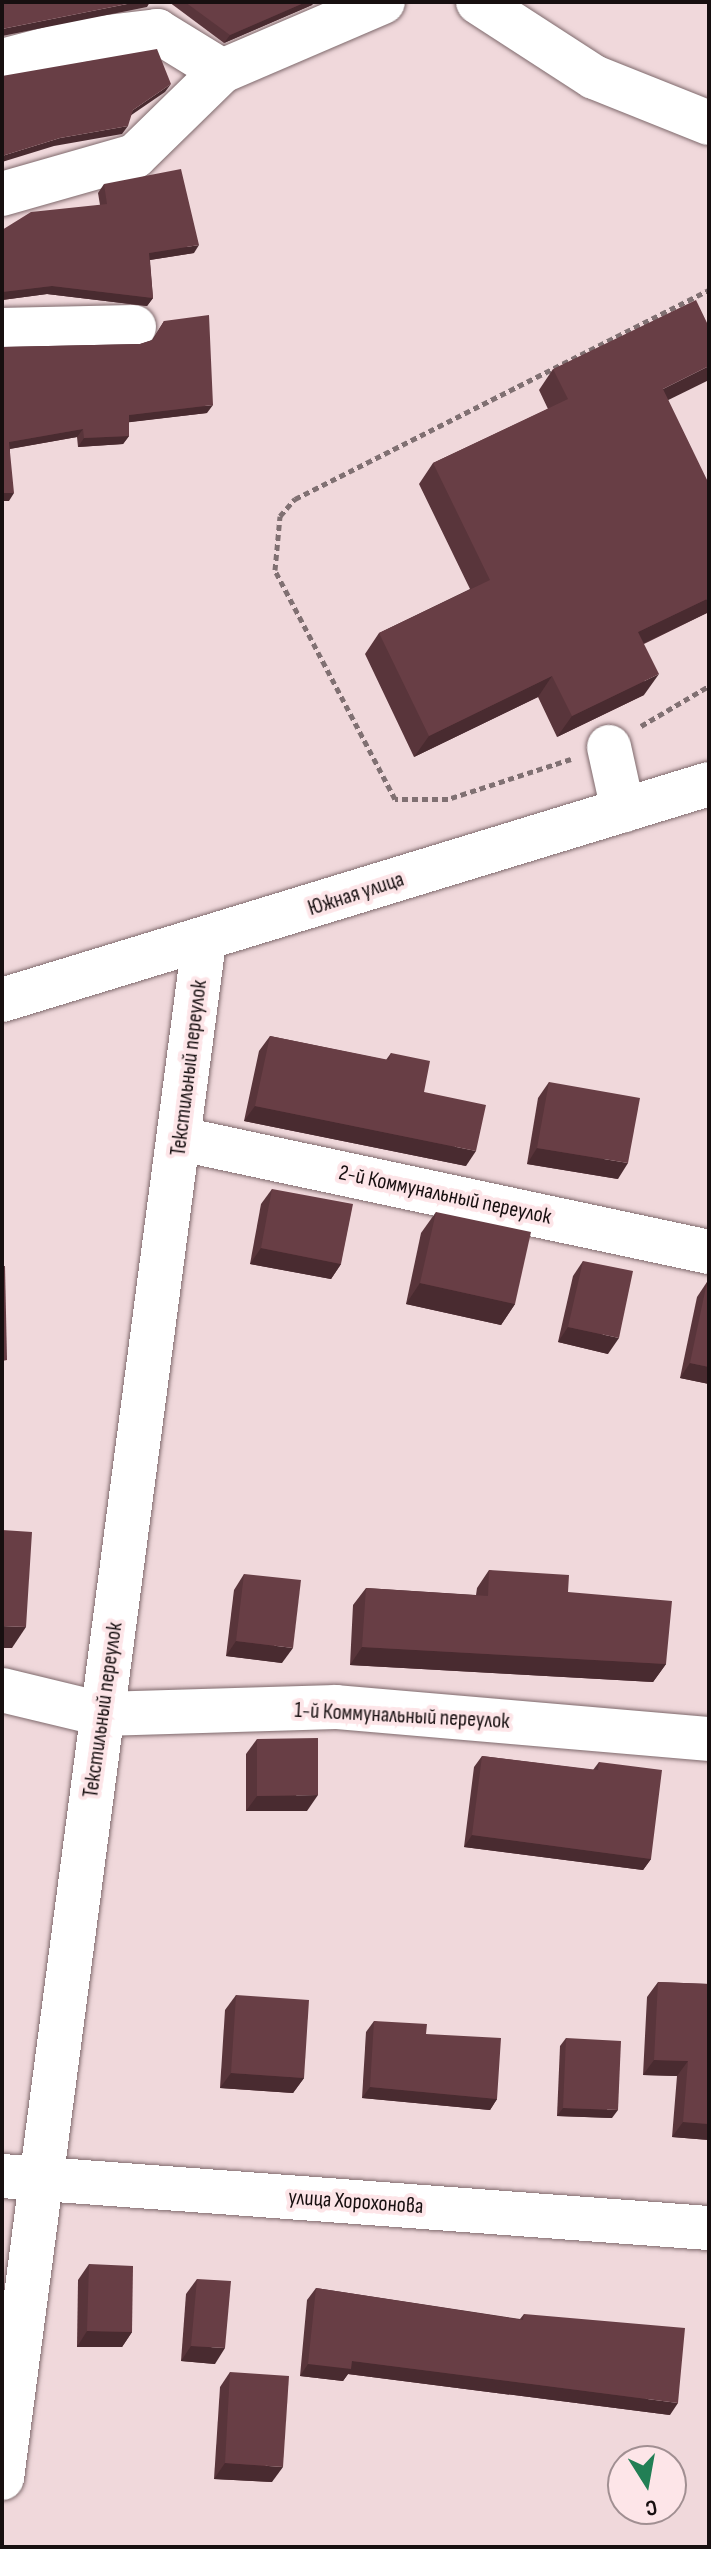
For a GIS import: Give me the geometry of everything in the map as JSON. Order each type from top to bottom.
[{"type":"street","points":[[2,194],[135,156],[222,71],[383,2]]},
{"type":"street","points":[[478,2],[594,77],[709,123]]},
{"type":"street","points":[[2,61],[82,40],[157,31],[222,71]]},
{"type":"street","points":[[2,330],[134,327]]},
{"type":"street","points":[[609,747],[623,810]]},
{"type":"street","name":"Южная улица","points":[[2,1000],[204,942],[709,784]]},
{"type":"street","name":"Текстильный переулок","points":[[2,2478],[21,2178],[102,1714],[181,1139],[204,942]]},
{"type":"street","name":"2-й Коммунальный переулок","points":[[181,1139],[709,1252]]},
{"type":"street","name":"1-й Коммунальный переулок","points":[[2,1690],[102,1714],[336,1707],[709,1739]]},
{"type":"street","name":"улица Хорохонова","points":[[21,2178],[709,2228]]},
{"type":"path","points":[[709,290],[295,499],[280,516],[275,570],[395,799],[448,799],[609,747],[709,686]]},
{"type":"building","points":[[2,2],[137,2],[2,29]]},
{"type":"building","points":[[185,2],[306,2],[230,35]]},
{"type":"building","points":[[157,49],[171,84],[133,110],[128,126],[60,138],[2,156],[2,76]]},
{"type":"building","points":[[181,169],[199,245],[149,253],[153,298],[52,286],[2,292],[2,230],[31,212],[107,204],[104,184]]},
{"type":"building","points":[[696,300],[709,327],[709,366],[663,389],[709,484],[709,598],[638,632],[659,674],[572,716],[552,676],[429,736],[379,633],[490,580],[433,463],[568,399],[553,369]]},
{"type":"building","points":[[209,315],[213,405],[129,415],[129,436],[84,438],[83,429],[9,442],[14,493],[2,493],[2,347],[140,344],[153,340],[164,321]]},
{"type":"building","points":[[270,1036],[389,1060],[391,1053],[430,1061],[424,1092],[486,1105],[476,1151],[255,1106]]},
{"type":"building","points":[[549,1082],[640,1098],[628,1163],[537,1148]]},
{"type":"building","points":[[272,1189],[353,1204],[341,1264],[261,1248]]},
{"type":"building","points":[[436,1212],[531,1232],[515,1304],[420,1283]]},
{"type":"building","points":[[583,1261],[633,1271],[619,1338],[568,1327]]},
{"type":"building","points":[[2,1266],[5,1266],[7,1360],[2,1361]]},
{"type":"building","points":[[709,1282],[709,1367],[690,1363]]},
{"type":"building","points":[[2,1530],[32,1532],[26,1627],[2,1626]]},
{"type":"building","points":[[489,1570],[569,1575],[568,1592],[672,1601],[666,1664],[362,1647],[366,1588],[488,1596]]},
{"type":"building","points":[[244,1574],[301,1580],[293,1648],[236,1641]]},
{"type":"building","points":[[318,1738],[318,1795],[257,1796],[257,1739]]},
{"type":"building","points":[[482,1756],[598,1770],[599,1762],[662,1770],[651,1859],[472,1835]]},
{"type":"building","points":[[658,1982],[709,1984],[709,2124],[683,2122],[688,2061],[654,2060]]},
{"type":"building","points":[[236,1995],[309,2000],[304,2078],[231,2073]]},
{"type":"building","points":[[374,2021],[427,2024],[426,2034],[501,2038],[497,2099],[370,2087]]},
{"type":"building","points":[[566,2038],[621,2041],[618,2110],[563,2108]]},
{"type":"building","points":[[89,2264],[133,2266],[132,2332],[87,2331]]},
{"type":"building","points":[[197,2279],[231,2281],[225,2348],[191,2346]]},
{"type":"building","points":[[316,2288],[523,2320],[524,2314],[685,2328],[678,2403],[352,2361],[351,2369],[308,2364]]},
{"type":"building","points":[[230,2372],[289,2376],[283,2467],[225,2463]]}]
